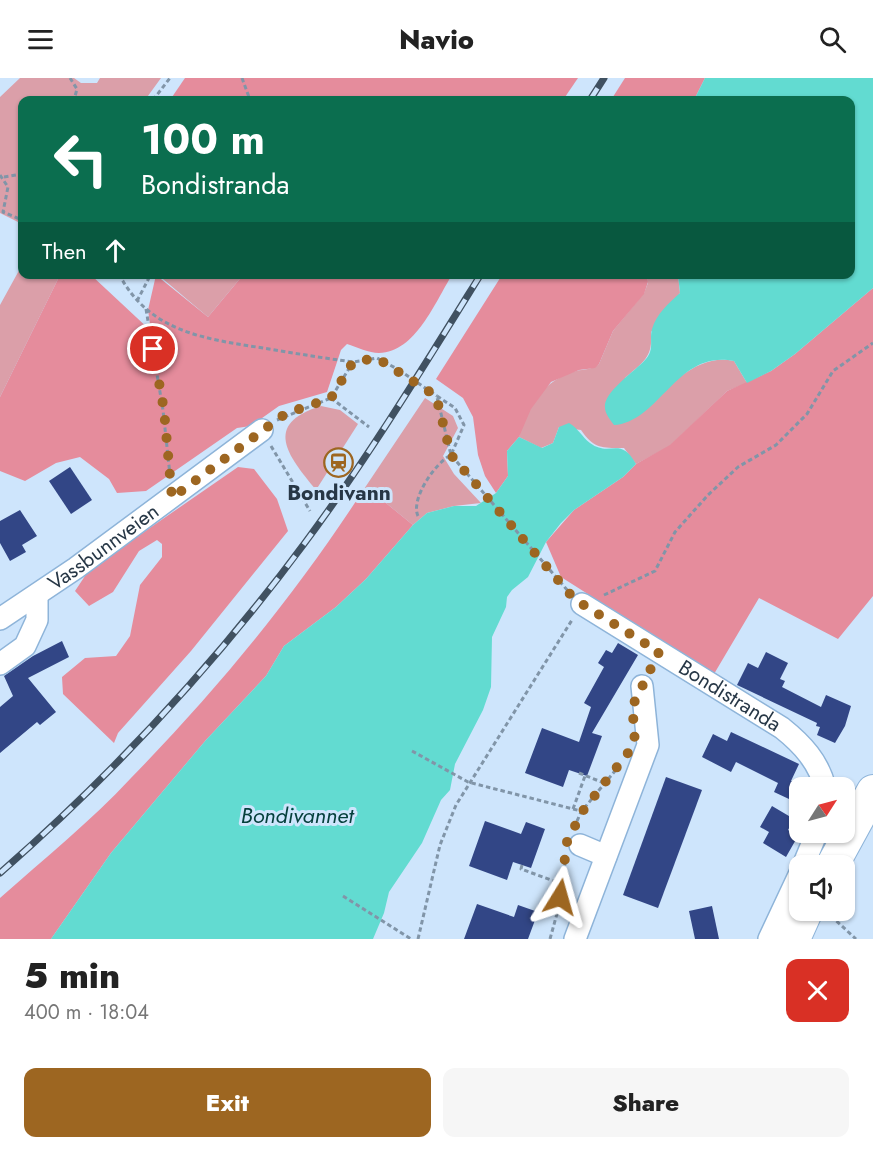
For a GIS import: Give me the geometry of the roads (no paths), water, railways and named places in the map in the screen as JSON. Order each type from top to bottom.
[{"type":"main road","points":[[838,855],[873,791]]},
{"type":"main road","points":[[794,939],[802,921]]},
{"type":"street","name":"Vassbunnveien","points":[[0,619],[37,596],[262,430]]},
{"type":"street","points":[[0,664],[25,646],[37,620],[37,596]]},
{"type":"street","name":"Bondistranda","points":[[582,604],[782,728],[799,741],[823,777]]},
{"type":"street","points":[[575,939],[648,745],[642,686]]},
{"type":"street","points":[[573,843],[606,856]]},
{"type":"street","points":[[769,939],[789,896]]},
{"type":"water","points":[[705,78],[873,78],[873,288],[795,354],[771,371],[747,383],[734,361],[714,360],[683,375],[644,412],[630,421],[614,425],[605,410],[607,398],[616,386],[648,356],[654,323],[663,309],[680,293],[678,279],[855,279],[855,96],[696,96]]},
{"type":"water","name":"Bondivannet","points":[[569,423],[590,443],[603,449],[625,451],[636,464],[623,477],[574,510],[561,523],[546,542],[528,577],[507,597],[506,607],[492,637],[491,687],[483,710],[455,764],[450,790],[441,800],[422,843],[389,892],[384,913],[373,939],[51,939],[111,853],[206,740],[266,676],[284,646],[336,607],[366,579],[413,525],[427,513],[454,506],[476,506],[496,493],[508,476],[507,451],[519,437],[542,448],[553,443],[559,427]]},
{"type":"railway","points":[[593,96],[604,78]]},
{"type":"railway","points":[[0,873],[42,836],[161,717],[270,589],[373,445],[478,279]]},
{"type":"place","name":"Bondivann","points":[[339,462]]}]
